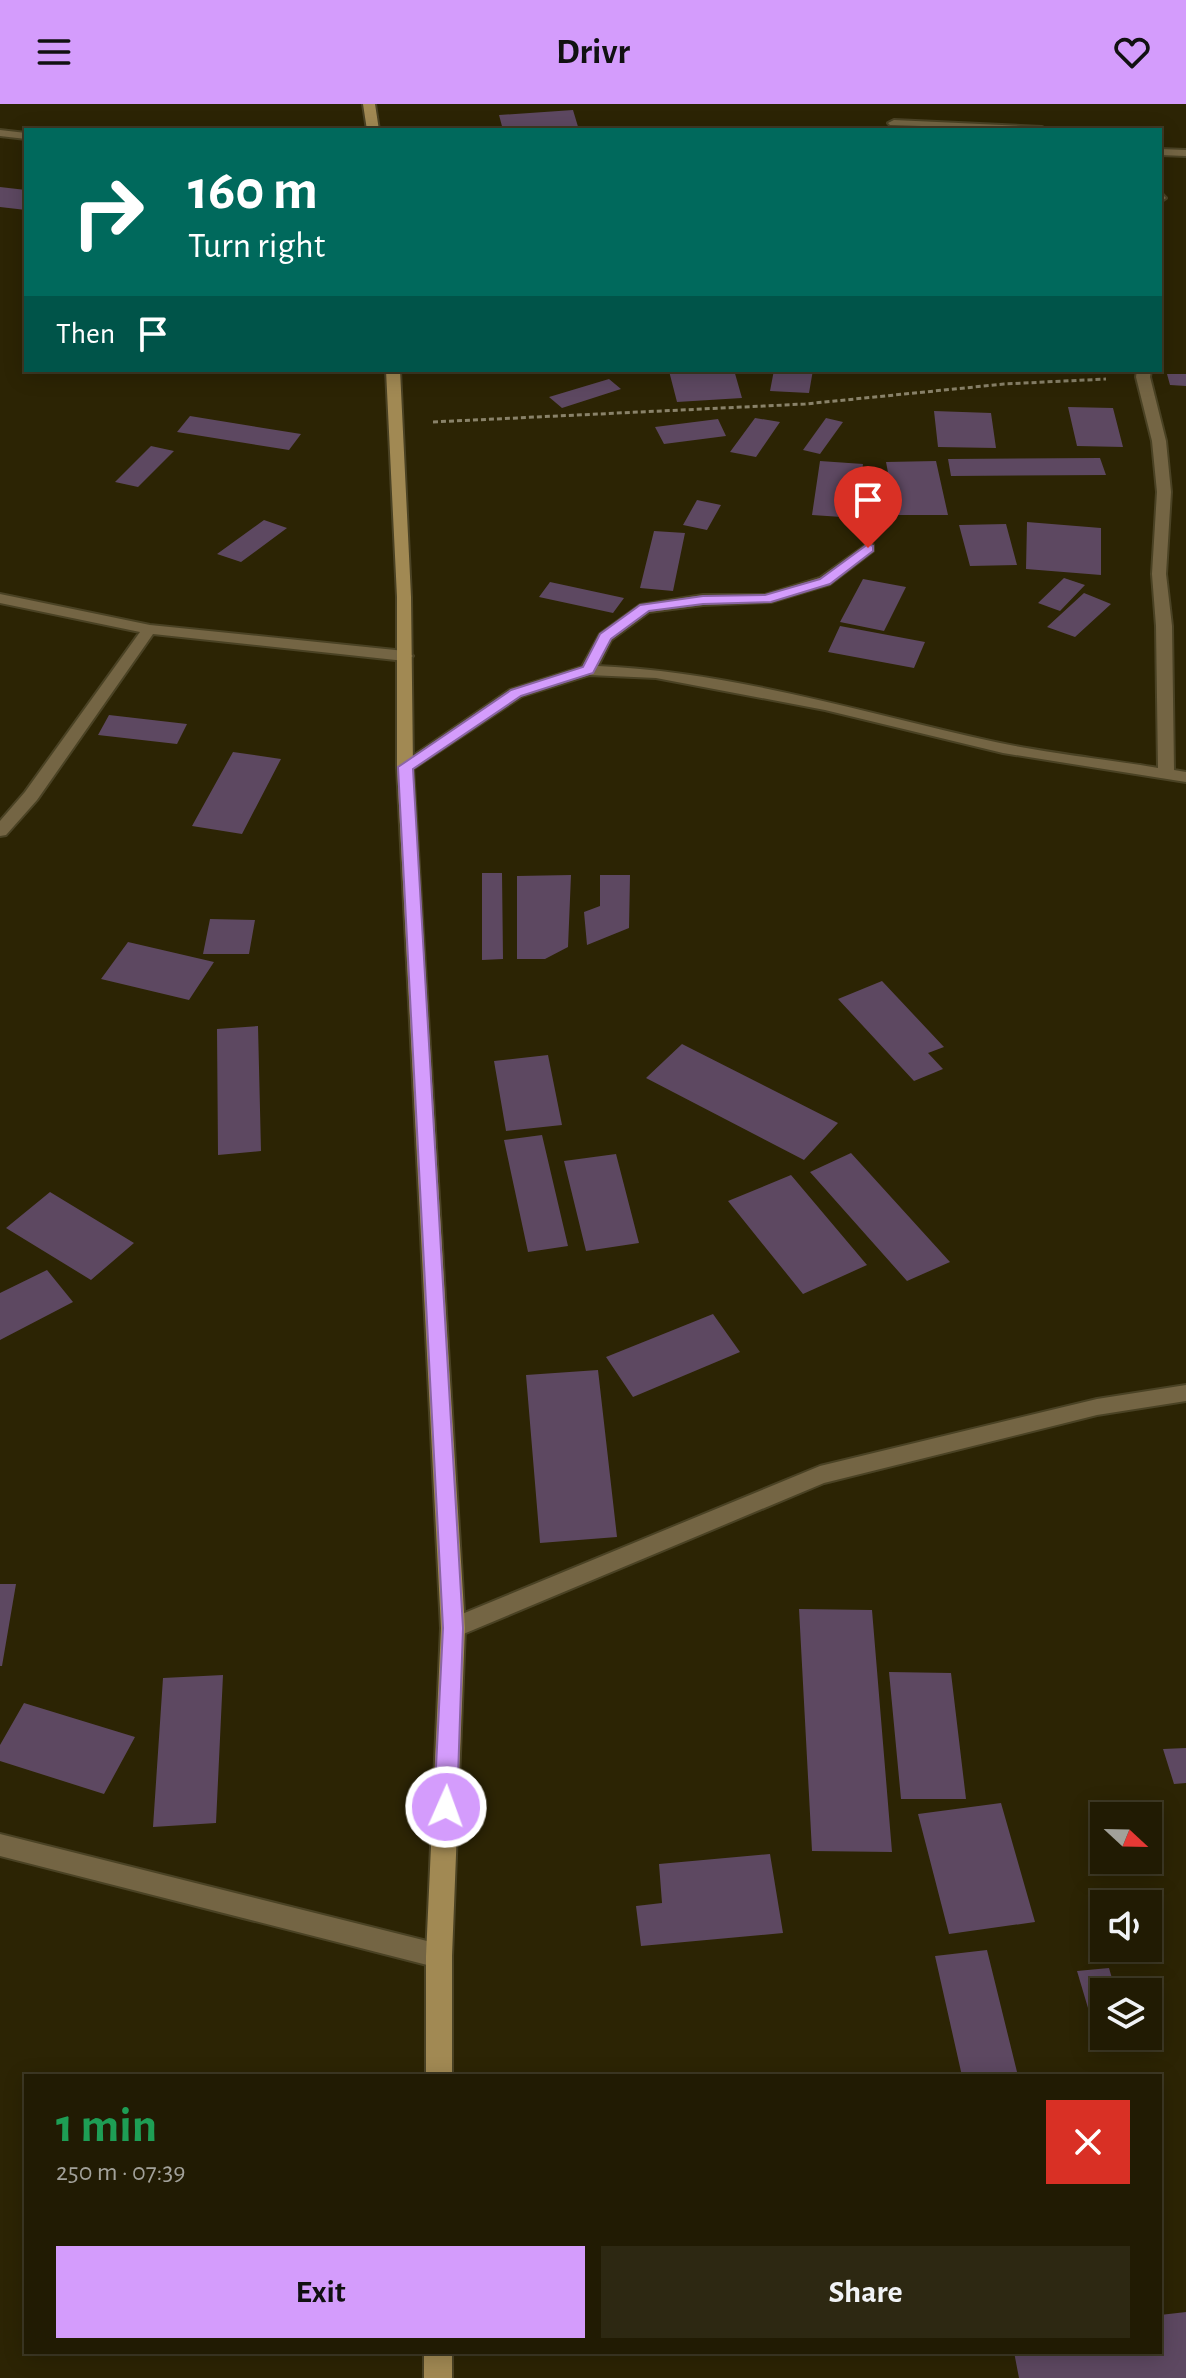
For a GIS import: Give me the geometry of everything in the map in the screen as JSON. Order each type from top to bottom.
[{"type":"street","points":[[369,104],[373,128]]},
{"type":"street","points":[[895,122],[1016,128]]},
{"type":"street","points":[[0,133],[24,136]]},
{"type":"street","points":[[1162,152],[1186,153]]},
{"type":"street","points":[[393,372],[405,656],[405,767],[453,1628],[439,1956],[439,2074]]},
{"type":"street","points":[[1144,374],[1159,441],[1164,492],[1159,574],[1164,626],[1166,772]]},
{"type":"street","points":[[588,670],[605,637],[645,608],[703,600],[766,599],[825,581],[868,548]]},
{"type":"street","points":[[0,598],[67,616],[193,637],[405,656]]},
{"type":"street","points":[[0,831],[31,796],[149,630]]},
{"type":"street","points":[[405,767],[516,693],[588,670],[656,673],[825,705],[1003,748],[1186,777]]},
{"type":"street","points":[[453,1628],[820,1475],[1097,1407],[1186,1393]]},
{"type":"street","points":[[0,1845],[439,1956]]},
{"type":"street","points":[[438,2354],[438,2378]]},
{"type":"path","points":[[395,424],[805,404],[1144,374]]},
{"type":"building","points":[[573,110],[578,128],[502,128],[499,115]]},
{"type":"building","points":[[0,187],[24,190],[24,210],[0,207]]},
{"type":"building","points":[[669,372],[735,372],[742,398],[677,402]]},
{"type":"building","points":[[774,372],[813,372],[809,393],[770,391]]},
{"type":"building","points":[[1167,374],[1186,374],[1186,386],[1170,385]]},
{"type":"building","points":[[609,379],[621,389],[562,408],[549,397]]},
{"type":"building","points":[[1068,407],[1113,408],[1123,447],[1077,446]]},
{"type":"building","points":[[934,411],[991,413],[996,448],[938,447]]},
{"type":"building","points":[[190,416],[301,434],[289,450],[177,432]]},
{"type":"building","points":[[755,418],[780,422],[756,457],[730,452]]},
{"type":"building","points":[[826,418],[843,422],[820,454],[803,450]]},
{"type":"building","points":[[718,419],[726,436],[664,444],[655,427]]},
{"type":"building","points":[[151,446],[174,451],[138,487],[115,482]]},
{"type":"building","points":[[1100,458],[1106,475],[951,476],[948,459]]},
{"type":"building","points":[[820,461],[863,464],[861,480],[847,479],[842,517],[812,515]]},
{"type":"building","points":[[936,461],[948,515],[896,515],[886,462]]},
{"type":"building","points":[[697,500],[721,505],[707,530],[683,525]]},
{"type":"building","points":[[264,520],[287,528],[241,562],[217,554]]},
{"type":"building","points":[[1027,522],[1101,528],[1101,575],[1026,569]]},
{"type":"building","points":[[1006,524],[1017,565],[970,566],[959,525]]},
{"type":"building","points":[[654,531],[685,533],[673,591],[640,588]]},
{"type":"building","points":[[1064,578],[1085,585],[1060,611],[1038,603]]},
{"type":"building","points":[[863,579],[906,587],[884,631],[840,622]]},
{"type":"building","points":[[550,582],[624,598],[613,613],[539,597]]},
{"type":"building","points":[[1084,593],[1111,604],[1075,637],[1047,627]]},
{"type":"building","points":[[840,626],[925,642],[914,668],[828,652]]},
{"type":"building","points":[[109,715],[187,724],[177,744],[98,735]]},
{"type":"building","points":[[233,752],[281,759],[242,834],[192,826]]},
{"type":"building","points":[[482,873],[502,873],[503,959],[482,960]]},
{"type":"building","points":[[571,875],[568,947],[545,959],[517,959],[517,876]]},
{"type":"building","points":[[600,875],[630,875],[629,928],[587,945],[584,912],[600,906]]},
{"type":"building","points":[[210,919],[255,920],[249,954],[203,954]]},
{"type":"building","points":[[128,942],[214,962],[189,1000],[101,979]]},
{"type":"building","points":[[882,981],[944,1047],[928,1053],[943,1069],[914,1081],[838,999]]},
{"type":"building","points":[[258,1026],[261,1151],[218,1155],[217,1029]]},
{"type":"building","points":[[682,1044],[838,1123],[804,1160],[646,1078]]},
{"type":"building","points":[[548,1055],[562,1125],[506,1131],[494,1061]]},
{"type":"building","points":[[542,1135],[568,1246],[528,1252],[504,1140]]},
{"type":"building","points":[[851,1153],[950,1262],[907,1281],[810,1172]]},
{"type":"building","points":[[616,1154],[639,1243],[586,1251],[564,1161]]},
{"type":"building","points":[[791,1175],[867,1265],[803,1294],[728,1201]]},
{"type":"building","points":[[50,1192],[134,1243],[91,1280],[6,1228]]},
{"type":"building","points":[[47,1270],[73,1302],[0,1340],[0,1293]]},
{"type":"building","points":[[713,1314],[740,1352],[633,1397],[606,1357]]},
{"type":"building","points":[[598,1370],[617,1537],[540,1543],[526,1375]]},
{"type":"building","points":[[0,1584],[16,1584],[2,1666],[0,1666]]},
{"type":"building","points":[[799,1609],[872,1610],[892,1852],[812,1851]]},
{"type":"building","points":[[889,1672],[951,1673],[966,1799],[901,1799]]},
{"type":"building","points":[[223,1675],[216,1823],[153,1827],[163,1678]]},
{"type":"building","points":[[24,1703],[135,1737],[104,1794],[0,1761],[0,1745]]},
{"type":"building","points":[[1186,1748],[1186,1783],[1174,1784],[1163,1749]]},
{"type":"building","points":[[1001,1803],[1035,1922],[949,1934],[918,1814]]},
{"type":"building","points":[[770,1854],[783,1933],[641,1946],[636,1906],[662,1903],[659,1864]]},
{"type":"building","points":[[987,1950],[1018,2074],[962,2074],[935,1956]]},
{"type":"building","points":[[1109,1968],[1112,1978],[1090,1978],[1090,2008],[1088,2008],[1077,1971]]},
{"type":"building","points":[[1186,2312],[1186,2378],[1019,2378],[1014,2354],[1162,2354],[1162,2315]]},
{"type":"route","points":[[446,1807],[453,1628],[405,767],[516,693],[588,670],[605,637],[645,608],[703,600],[766,599],[825,581],[868,548]]}]
